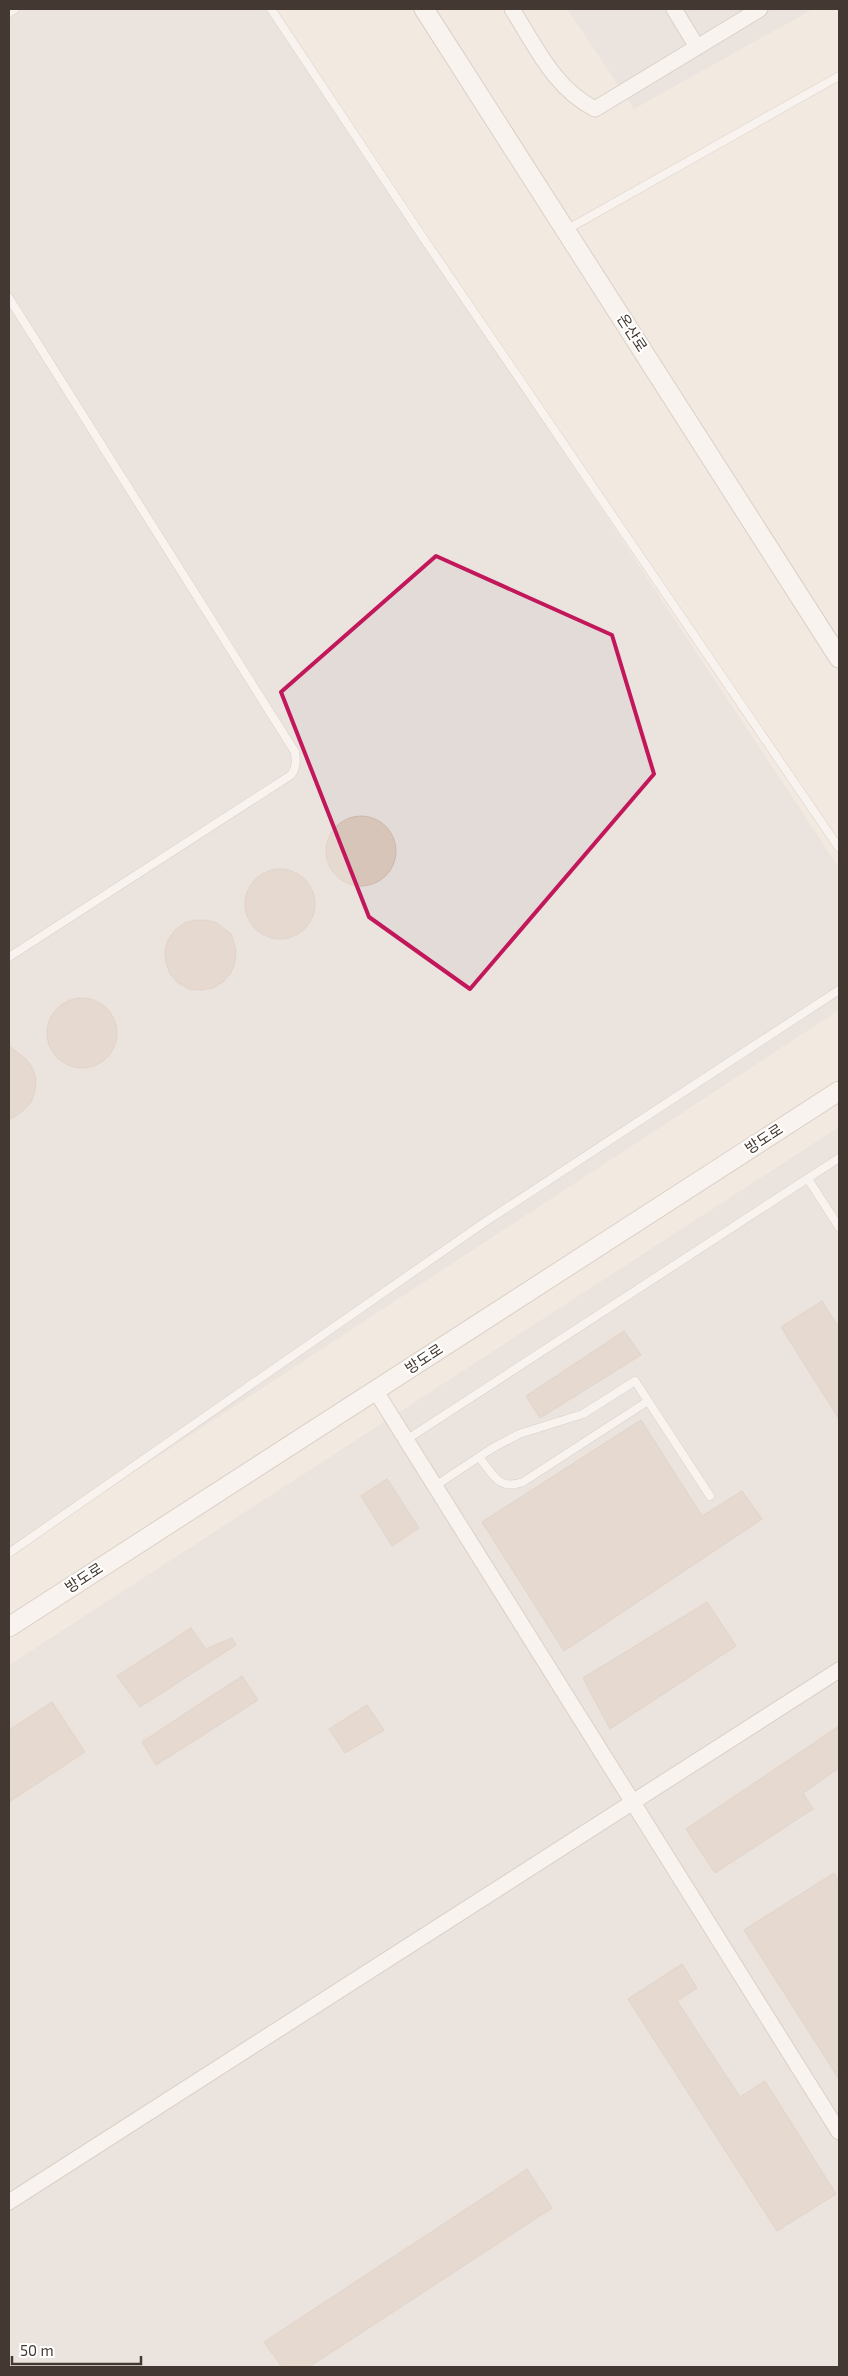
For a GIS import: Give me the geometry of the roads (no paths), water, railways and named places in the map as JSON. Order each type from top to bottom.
[{"type":"street","name":"온산로","points":[[424,9],[839,658]]},
{"type":"street","points":[[512,9],[552,73],[578,100],[595,109],[760,9]]},
{"type":"street","points":[[674,9],[697,47]]},
{"type":"street","name":"방도로","points":[[9,1627],[839,1091]]},
{"type":"street","points":[[375,1390],[839,2132]]},
{"type":"street","points":[[9,2202],[839,1670]]},
{"type":"lane","points":[[9,13],[16,9]]},
{"type":"lane","points":[[271,9],[422,236],[839,848]]},
{"type":"lane","points":[[566,230],[839,76]]},
{"type":"lane","points":[[9,957],[291,775],[296,769],[295,752],[10,303]]},
{"type":"lane","points":[[9,1553],[485,1222],[839,990]]},
{"type":"lane","points":[[406,1440],[839,1158]]},
{"type":"lane","points":[[808,1179],[839,1227]]},
{"type":"lane","points":[[435,1486],[519,1434],[583,1414],[635,1381],[710,1496]]},
{"type":"lane","points":[[479,1457],[502,1483],[512,1486],[523,1482],[648,1401]]}]
